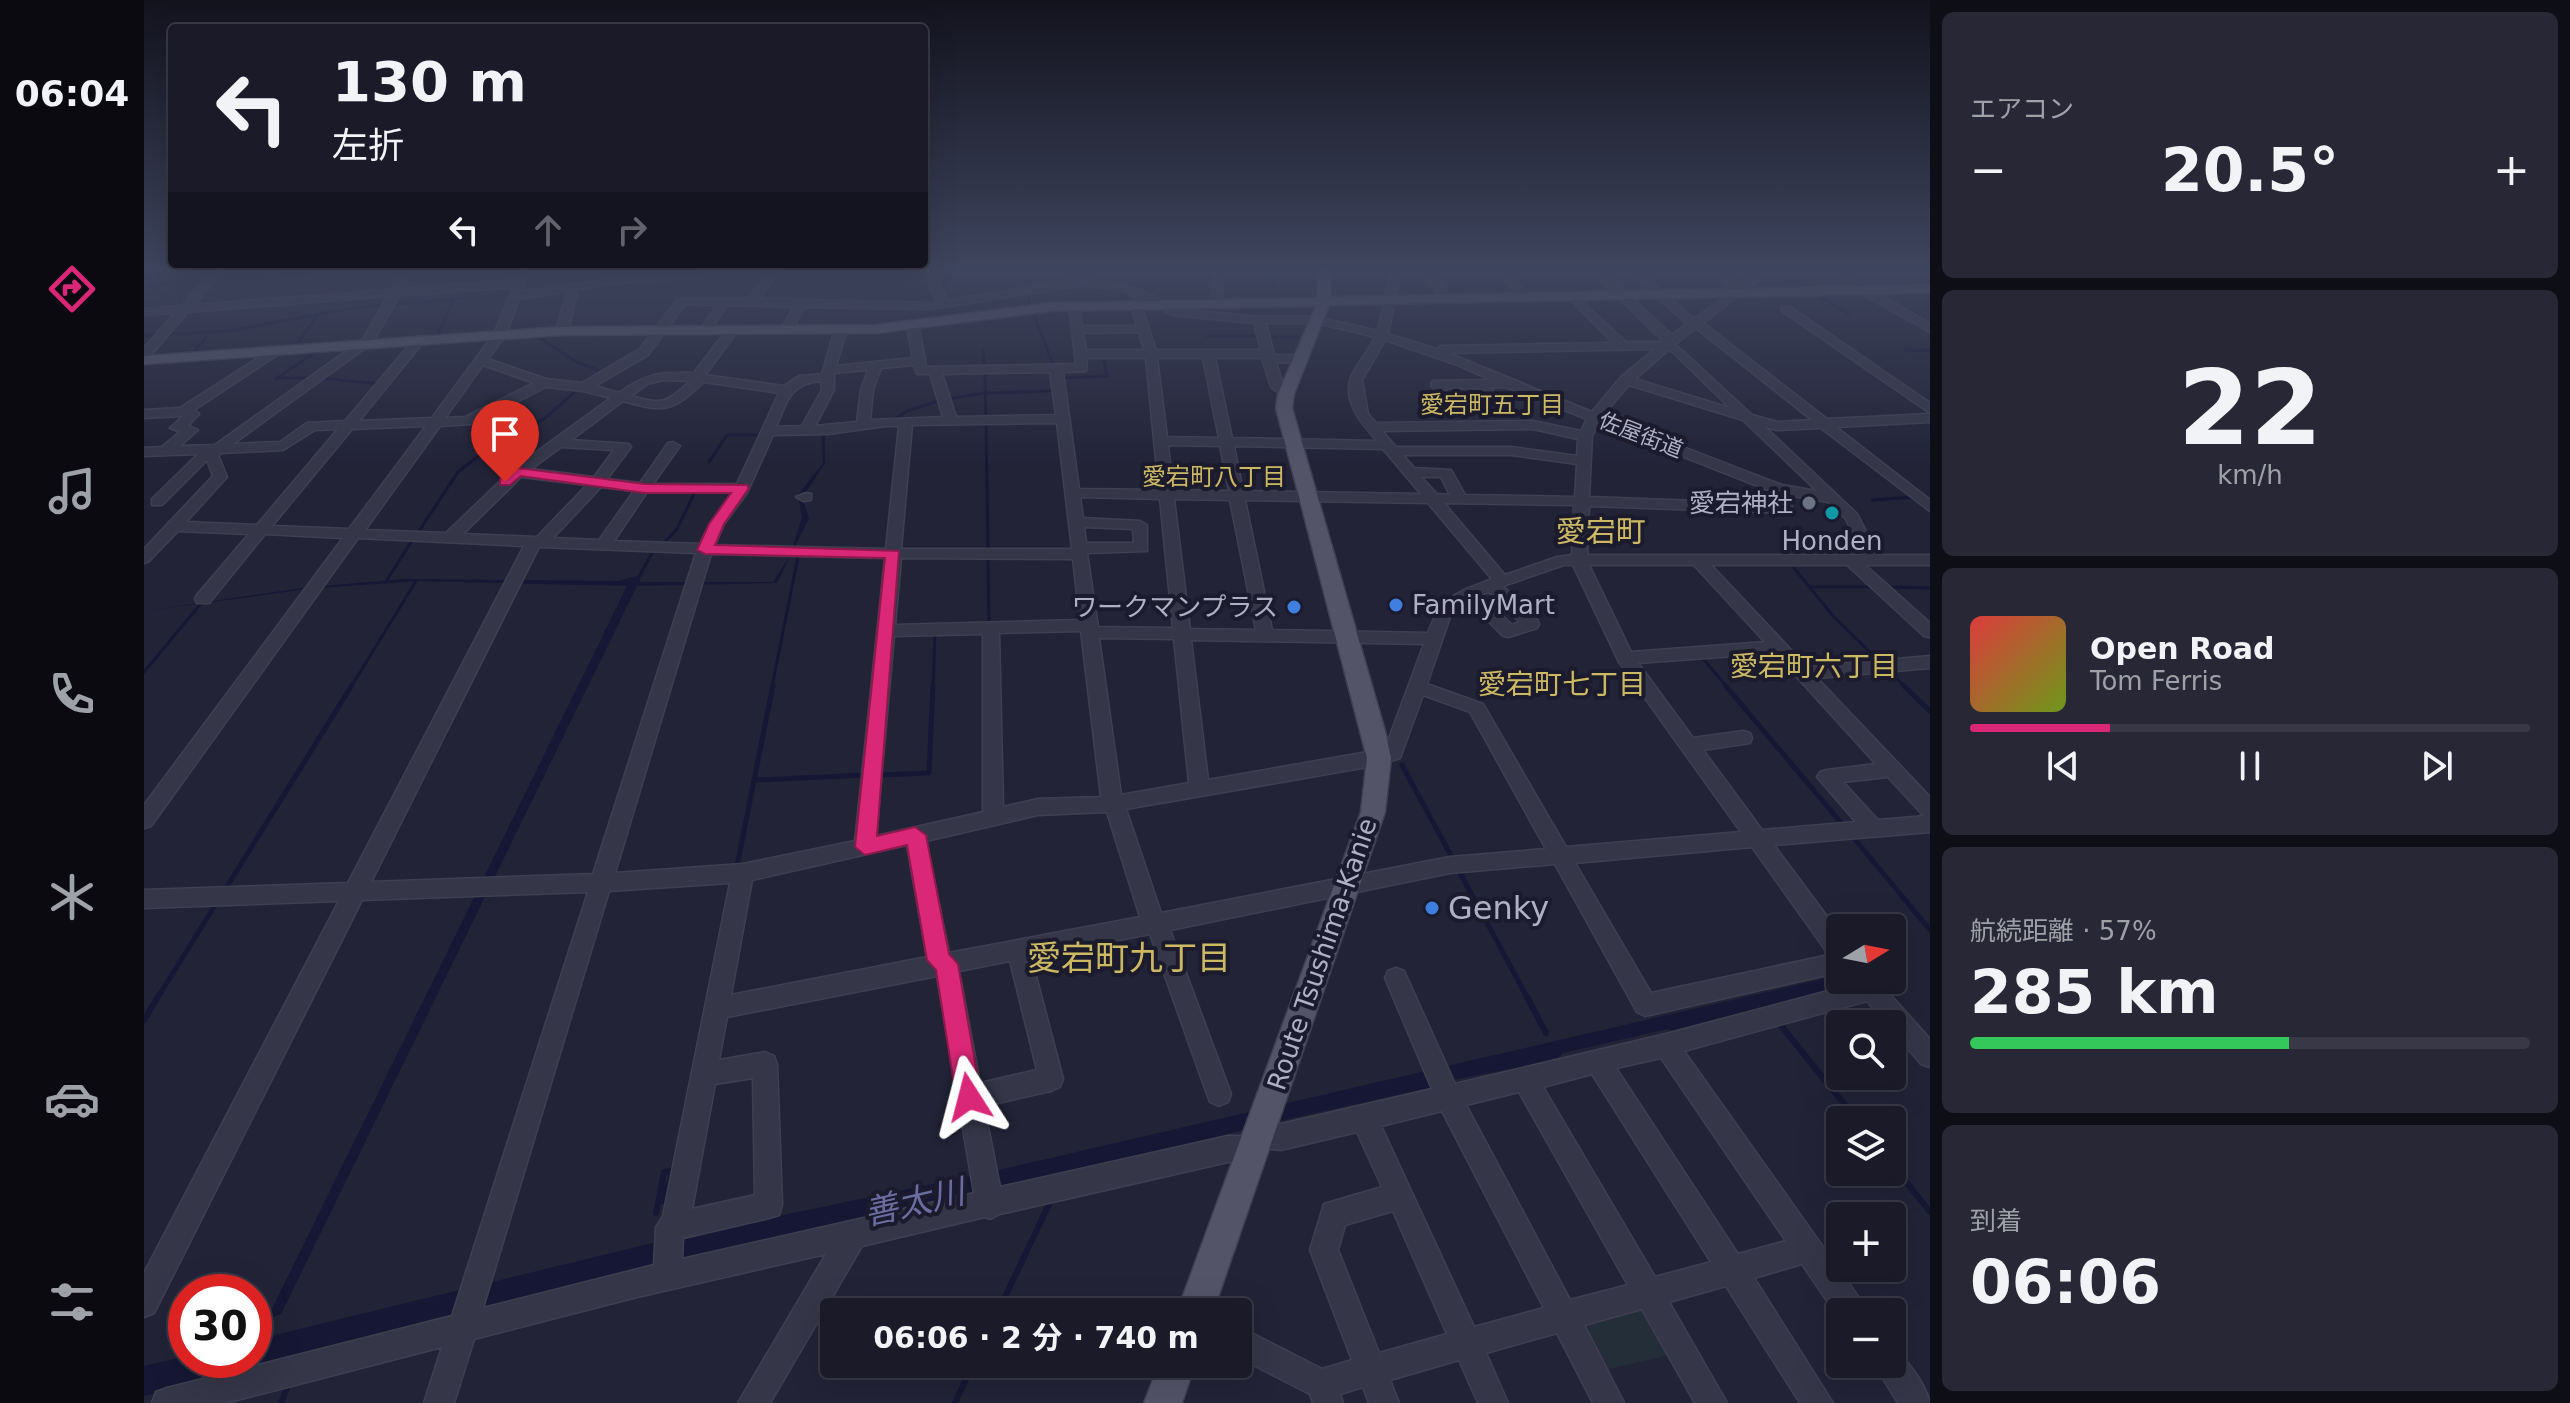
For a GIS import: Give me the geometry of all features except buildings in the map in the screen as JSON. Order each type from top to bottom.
[{"type":"main road","points":[[144,357],[511,333]]},
{"type":"main road","points":[[1286,394],[1312,333]]},
{"type":"main road","name":"Route Tsushima-Kanie","points":[[1200,1298],[1350,885],[1373,812],[1379,758],[1350,636],[1284,408],[1286,394]]},
{"type":"main road","points":[[1163,1403],[1172,1378]]},
{"type":"street","points":[[144,357],[164,333]]},
{"type":"street","points":[[151,502],[212,450],[365,343],[371,333]]},
{"type":"street","points":[[584,387],[633,361],[656,333]]},
{"type":"street","points":[[481,360],[544,383],[584,387],[658,407],[672,404],[698,378],[730,333]]},
{"type":"street","points":[[807,429],[828,390],[840,333]]},
{"type":"street","points":[[917,333],[917,361],[921,371],[1082,368],[1077,333]]},
{"type":"street","points":[[1145,333],[1151,353],[1199,787]]},
{"type":"street","points":[[1262,333],[1279,391],[1286,394]]},
{"type":"street","name":"佐屋街道","points":[[1377,333],[1469,366],[1779,489],[1832,498]]},
{"type":"street","points":[[1610,333],[1623,346]]},
{"type":"street","points":[[1660,333],[1852,517],[1874,562]]},
{"type":"street","points":[[1682,333],[1625,380],[1605,409],[1594,417],[1585,436],[1579,560],[1625,658],[1826,933]]},
{"type":"street","points":[[1707,333],[1930,507]]},
{"type":"street","points":[[1821,333],[1930,409]]},
{"type":"street","points":[[144,820],[500,334]]},
{"type":"street","points":[[1381,335],[1357,373],[1354,386],[1362,415],[1531,624],[1509,632],[1470,594]]},
{"type":"street","points":[[203,599],[420,339]]},
{"type":"street","points":[[1429,351],[1669,343]]},
{"type":"street","points":[[183,412],[279,349]]},
{"type":"street","points":[[1080,354],[1208,353],[1301,359]]},
{"type":"street","points":[[1208,353],[1265,635]]},
{"type":"street","points":[[439,1403],[705,550],[717,524],[742,488],[786,390],[803,379],[917,361]]},
{"type":"street","points":[[1469,366],[1485,365]]},
{"type":"street","points":[[863,425],[867,390],[875,368]]},
{"type":"street","points":[[1056,368],[1113,804],[1219,1094]]},
{"type":"street","points":[[935,371],[951,421]]},
{"type":"street","points":[[450,538],[518,472],[643,381],[663,376],[698,378],[786,390]]},
{"type":"street","points":[[1625,380],[1776,426],[1930,418]]},
{"type":"street","points":[[144,452],[283,446],[312,426],[467,421],[544,383]]},
{"type":"street","points":[[1483,385],[1507,383]]},
{"type":"street","points":[[147,416],[183,412],[193,414],[177,428],[191,430],[166,451]]},
{"type":"street","points":[[769,431],[828,431],[895,423],[1063,419]]},
{"type":"street","points":[[865,847],[893,554],[895,423]]},
{"type":"street","points":[[1372,427],[1533,425],[1585,436]]},
{"type":"street","points":[[1161,441],[1512,451],[1582,461]]},
{"type":"street","points":[[144,1303],[514,581],[537,543],[596,484],[624,447],[557,443]]},
{"type":"street","points":[[603,545],[673,446]]},
{"type":"street","points":[[144,558],[220,477],[212,450]]},
{"type":"street","points":[[518,472],[645,488],[742,488]]},
{"type":"street","points":[[1409,472],[1446,473],[1460,499]]},
{"type":"street","points":[[1073,493],[1581,501],[1786,509],[1779,489]]},
{"type":"street","points":[[151,502],[198,501]]},
{"type":"street","points":[[175,526],[793,553],[893,554],[1142,548],[1140,525],[1077,522]]},
{"type":"street","points":[[144,899],[675,880],[743,873],[1038,807],[1113,804],[1379,758],[1393,753],[1444,611],[1470,594],[1497,583],[1562,560],[1930,560]]},
{"type":"street","points":[[1700,562],[1930,810]]},
{"type":"street","points":[[1853,562],[1930,632]]},
{"type":"street","points":[[991,628],[993,817]]},
{"type":"street","points":[[886,631],[1089,628],[1434,639]]},
{"type":"street","points":[[1625,658],[1779,647]]},
{"type":"street","points":[[1803,673],[1930,662]]},
{"type":"street","points":[[1417,687],[1477,708],[1645,1005],[1826,965]]},
{"type":"street","points":[[1688,745],[1743,738]]},
{"type":"street","points":[[1874,829],[1827,777],[1892,769]]},
{"type":"street","points":[[717,1008],[1457,865],[1930,824]]},
{"type":"street","points":[[915,835],[939,960],[946,964]]},
{"type":"street","points":[[704,1074],[765,1064],[769,1205],[675,1226],[690,1150],[704,1074],[743,873]]},
{"type":"street","points":[[969,1097],[1051,1079],[1018,950]]},
{"type":"street","points":[[946,964],[990,1203]]},
{"type":"street","points":[[1396,978],[1448,1094],[1609,1403]]},
{"type":"street","points":[[167,1403],[667,1274],[853,1235],[1364,1118],[1448,1094],[1525,1080],[1666,1045],[1840,994]]},
{"type":"street","points":[[1874,994],[1930,1056]]},
{"type":"street","points":[[1666,1045],[1842,1298]]},
{"type":"street","points":[[1598,1062],[1818,1403]]},
{"type":"street","points":[[1525,1080],[1712,1403]]},
{"type":"street","points":[[1364,1118],[1493,1403]]},
{"type":"street","points":[[1384,1403],[1324,1250],[1334,1214],[1400,1196]]},
{"type":"street","points":[[667,1274],[670,1230]]},
{"type":"street","points":[[753,1403],[853,1235]]},
{"type":"street","points":[[1252,1349],[1325,1393],[1371,1370],[1808,1249]]},
{"type":"street","points":[[1899,1378],[1916,1403]]},
{"type":"shaded area","points":[[1645,1307],[1678,1353],[1605,1370],[1583,1329],[1585,1322]]},
{"type":"water","points":[[891,421],[890,426],[825,434],[825,463],[802,498],[809,518],[777,583],[637,586],[281,1314],[272,1317],[272,1309],[627,586],[417,581],[307,589],[144,611],[310,587],[404,579],[619,581],[640,575],[640,582],[773,582],[790,556],[802,517],[798,495],[823,463],[821,433]]},
{"type":"water","name":"善太川","points":[[1826,978],[1826,992],[1759,1008],[1757,1014],[1677,1032],[1668,1029],[1563,1053],[1556,1060],[1442,1082],[1438,1086],[1275,1122],[1001,1191],[634,1270],[272,1363],[272,1336],[673,1238],[990,1172]]},
{"type":"water","points":[[168,1360],[168,1378],[214,1378],[144,1396],[144,1366]]},
{"type":"waterway","points":[[166,334],[177,333]]},
{"type":"waterway","points":[[297,345],[305,333]]},
{"type":"waterway","points":[[1041,333],[1054,367]]},
{"type":"waterway","points":[[144,336],[159,334]]},
{"type":"waterway","points":[[535,335],[575,361],[605,373]]},
{"type":"waterway","points":[[1207,336],[1260,336]]},
{"type":"waterway","points":[[1266,337],[1298,337]]},
{"type":"waterway","points":[[194,352],[206,338]]},
{"type":"waterway","points":[[983,349],[984,368]]},
{"type":"waterway","points":[[1905,351],[1930,350]]},
{"type":"waterway","points":[[276,379],[317,351]]},
{"type":"waterway","points":[[1061,378],[1107,376],[1103,355]]},
{"type":"waterway","points":[[985,371],[985,393]]},
{"type":"waterway","points":[[279,378],[311,378]]},
{"type":"waterway","points":[[320,378],[381,384]]},
{"type":"waterway","points":[[417,534],[458,472],[499,440],[544,419],[578,389]]},
{"type":"waterway","points":[[985,393],[1055,391]]},
{"type":"waterway","points":[[947,399],[985,393]]},
{"type":"waterway","points":[[985,393],[986,420]]},
{"type":"waterway","points":[[889,423],[907,411],[941,400]]},
{"type":"waterway","points":[[986,422],[988,552]]},
{"type":"waterway","points":[[709,462],[727,435],[763,435]]},
{"type":"waterway","points":[[663,544],[677,529],[695,492]]},
{"type":"waterway","points":[[1872,500],[1914,497]]},
{"type":"waterway","points":[[385,583],[413,539]]},
{"type":"waterway","points":[[639,577],[653,551]]},
{"type":"waterway","points":[[772,687],[798,557]]},
{"type":"waterway","points":[[986,624],[989,624],[988,558]]},
{"type":"waterway","points":[[1794,568],[1834,617],[1881,663]]},
{"type":"waterway","points":[[351,687],[416,581]]},
{"type":"waterway","points":[[1810,587],[1874,587]]},
{"type":"waterway","points":[[1887,587],[1930,588]]},
{"type":"waterway","points":[[144,672],[203,601]]},
{"type":"waterway","points":[[933,687],[935,632]]},
{"type":"waterway","points":[[1700,655],[1727,687]]},
{"type":"waterway","points":[[1888,670],[1903,685]]},
{"type":"waterway","points":[[228,885],[352,685]]},
{"type":"waterway","points":[[754,780],[773,685]]},
{"type":"waterway","points":[[881,775],[929,773],[933,685]]},
{"type":"waterway","points":[[1725,685],[1843,825]]},
{"type":"waterway","points":[[1903,685],[1930,711]]},
{"type":"waterway","points":[[1402,765],[1454,861]]},
{"type":"waterway","points":[[754,780],[865,775]]},
{"type":"waterway","points":[[737,866],[754,780]]},
{"type":"waterway","points":[[1853,837],[1930,930]]},
{"type":"waterway","points":[[1458,869],[1527,997]]},
{"type":"waterway","points":[[158,997],[214,907]]},
{"type":"waterway","points":[[144,1020],[159,995]]},
{"type":"waterway","points":[[1526,995],[1546,1033]]},
{"type":"waterway","points":[[1778,1022],[1846,1106]]},
{"type":"waterway","points":[[656,1213],[664,1172],[673,1171],[674,1167]]},
{"type":"waterway","points":[[663,1201],[672,1174]]},
{"type":"waterway","points":[[1906,1182],[1930,1212]]},
{"type":"waterway","points":[[1005,1298],[1051,1200]]},
{"type":"waterway","points":[[955,1403],[967,1378]]},
{"type":"waterway","points":[[281,1403],[289,1383]]},
{"type":"place","name":"愛宕神社","points":[[1809,503]]},
{"type":"place","name":"Honden","points":[[1832,513]]},
{"type":"place","name":"FamilyMart","points":[[1396,605]]},
{"type":"place","name":"ワークマンプラス","points":[[1294,607]]},
{"type":"place","name":"Genky","points":[[1432,908]]},
{"type":"district","name":"愛宕町五丁目","points":[[1492,405]]},
{"type":"district","name":"愛宕町八丁目","points":[[1214,477]]},
{"type":"district","name":"愛宕町","points":[[1601,531]]},
{"type":"district","name":"愛宕町六丁目","points":[[1814,666]]},
{"type":"district","name":"愛宕町七丁目","points":[[1562,684]]},
{"type":"district","name":"愛宕町九丁目","points":[[1129,958]]},
{"type":"route","points":[[505,482],[518,472],[645,488],[742,488],[717,524],[705,550],[893,554],[865,847],[915,835],[939,960],[946,964],[969,1097]]}]
